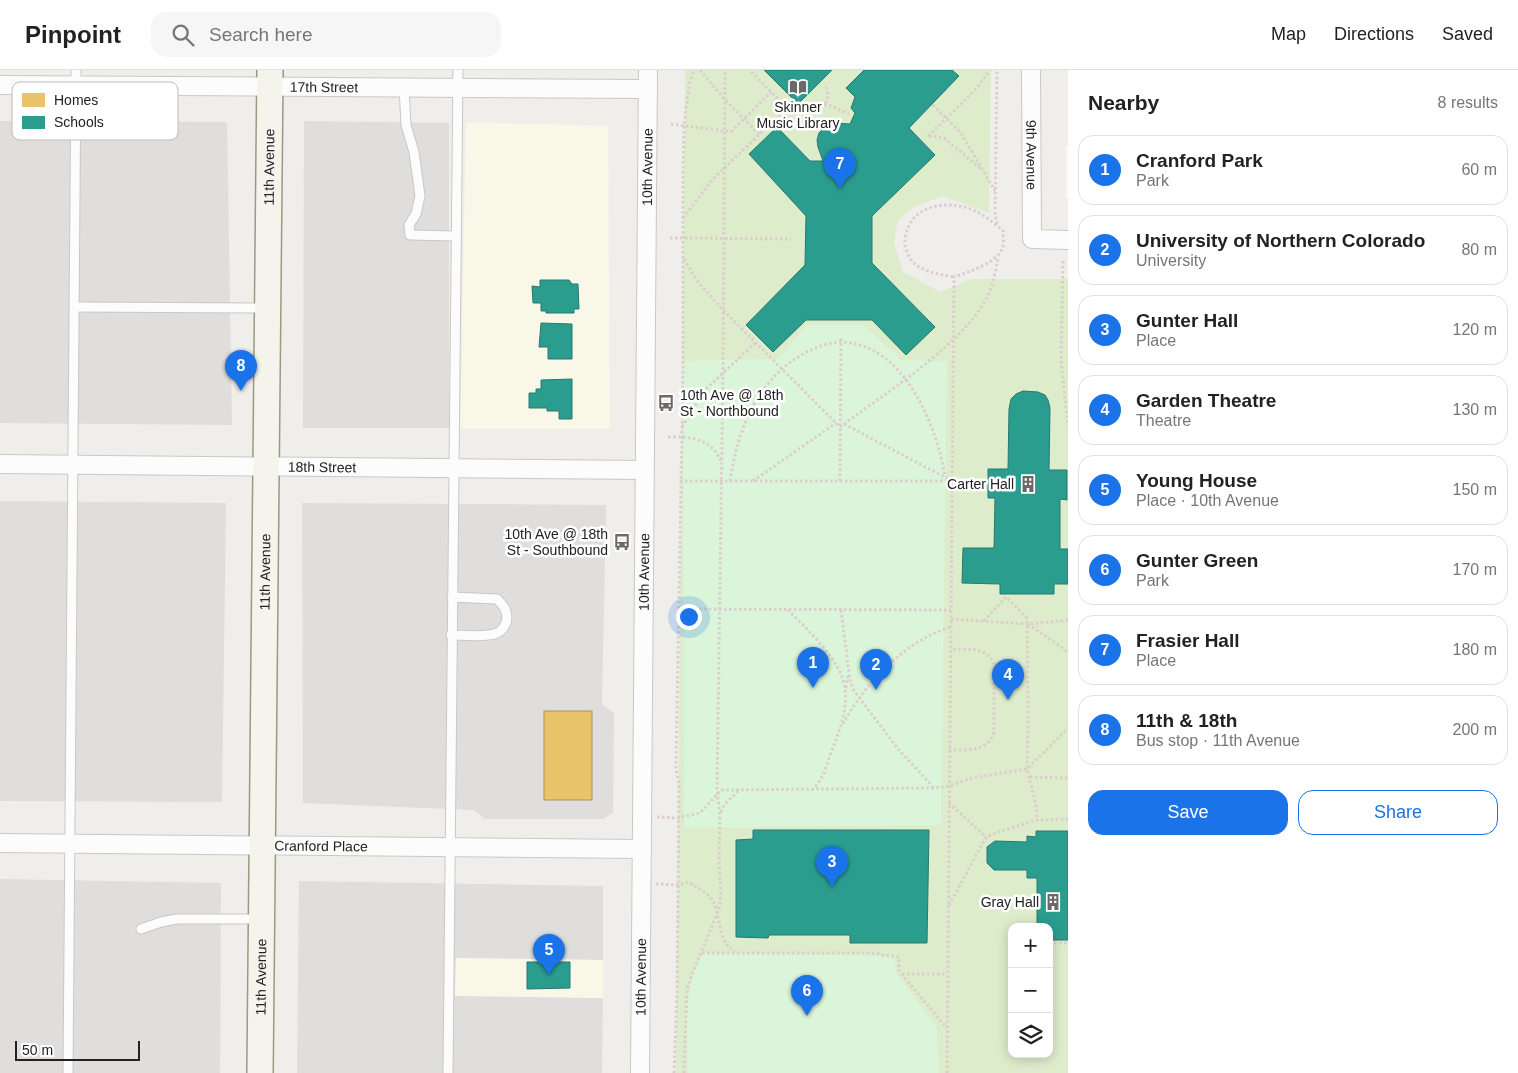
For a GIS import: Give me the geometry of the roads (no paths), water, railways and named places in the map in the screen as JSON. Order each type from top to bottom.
[{"type":"main road","name":"11th Avenue","points":[[260,1073],[270,78]]},
{"type":"street","name":"10th Avenue","points":[[640,1073],[648,70]]},
{"type":"street","name":"9th Avenue","points":[[1031,70],[1032,239],[1068,240]]},
{"type":"street","name":"17th Street","points":[[33,82],[76,78],[270,78],[404,87],[457,79],[648,89]]},
{"type":"street","name":"18th Street","points":[[0,464],[644,470]]},
{"type":"street","name":"Cranford Place","points":[[0,843],[642,849]]},
{"type":"lane","points":[[448,1073],[457,79]]},
{"type":"lane","points":[[404,87],[406,125],[414,152],[420,196],[416,214],[409,225],[410,235],[455,236]]},
{"type":"lane","points":[[68,1073],[76,140]]},
{"type":"lane","points":[[75,307],[267,308]]},
{"type":"lane","points":[[451,635],[498,633],[504,628],[507,618],[505,606],[496,599],[452,597]]},
{"type":"lane","points":[[141,929],[177,919],[262,919]]},
{"type":"place","name":"Skinner Music Library","points":[[798,87]]},
{"type":"place","name":"Frasier Hall","points":[[840,189]]},
{"type":"place","name":"11th & 18th","points":[[241,391]]},
{"type":"place","name":"10th Ave @ 18th St - Northbound","points":[[666,403]]},
{"type":"place","name":"Carter Hall","points":[[1028,484]]},
{"type":"place","name":"10th Ave @ 18th St - Southbound","points":[[622,542]]},
{"type":"place","name":"Cranford Park","points":[[813,688]]},
{"type":"place","name":"University of Northern Colorado","points":[[876,690]]},
{"type":"place","name":"Garden Theatre","points":[[1008,700]]},
{"type":"place","name":"Gunter Hall","points":[[832,887]]},
{"type":"place","name":"Gray Hall","points":[[1053,902]]},
{"type":"place","name":"Young House","points":[[549,975]]},
{"type":"place","name":"Gunter Green","points":[[807,1016]]}]
